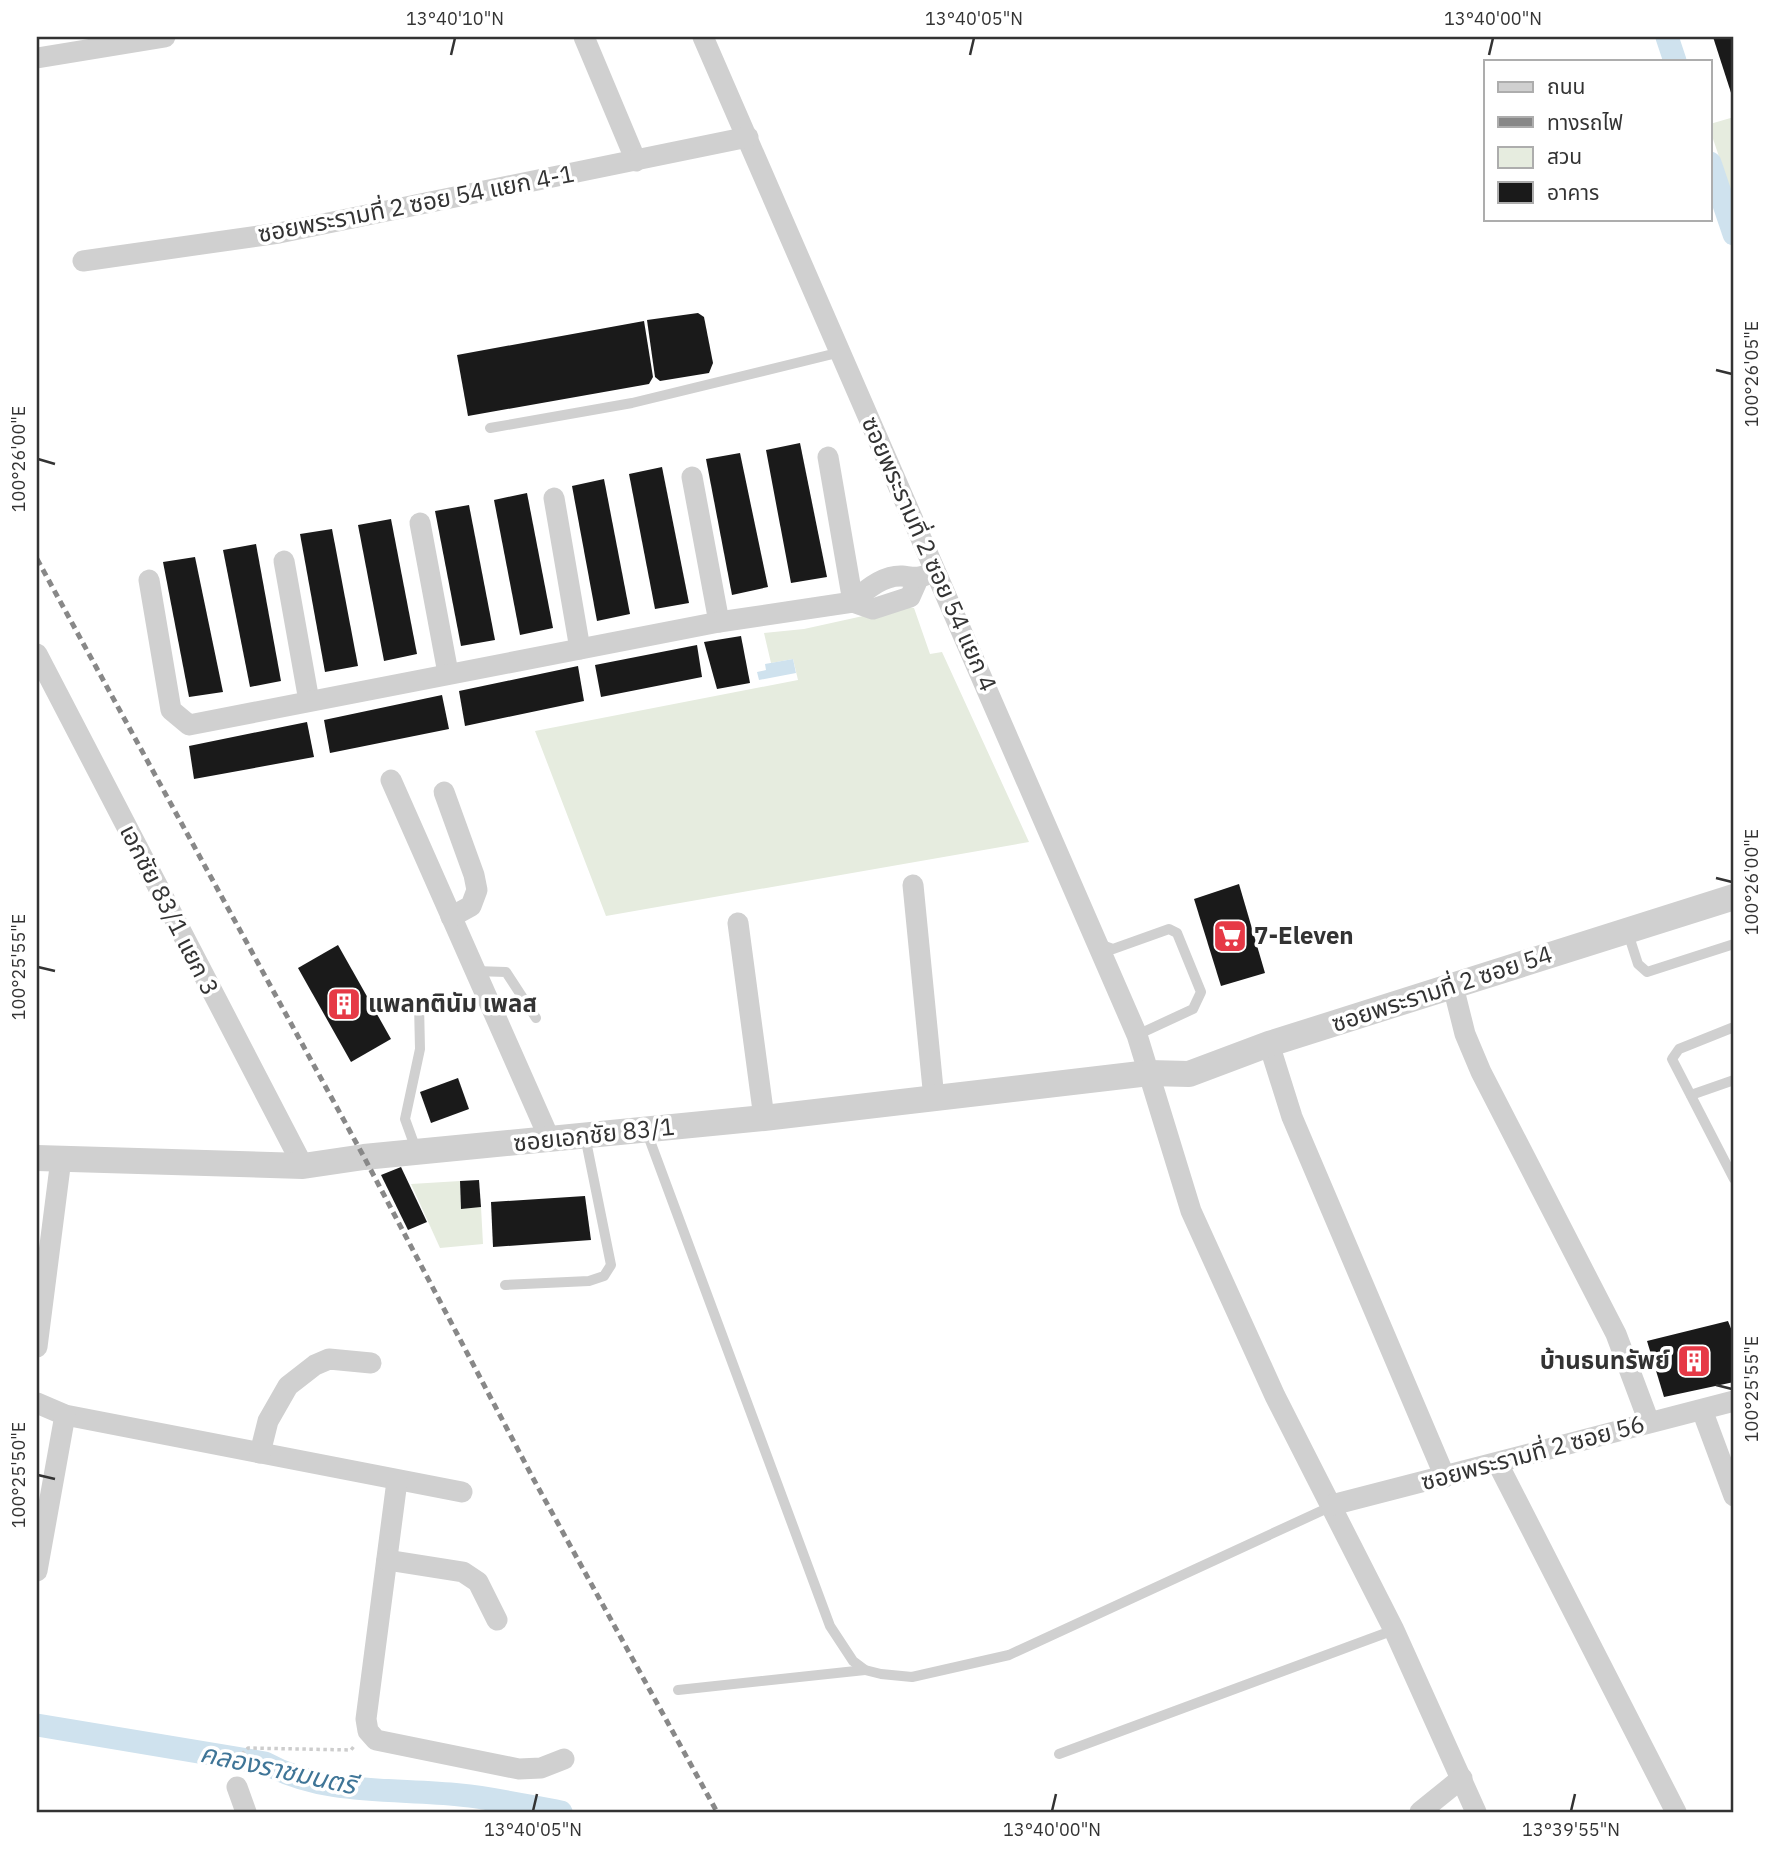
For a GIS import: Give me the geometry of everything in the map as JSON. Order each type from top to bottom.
[{"type":"street","points":[[37,58],[165,37]]},
{"type":"street","points":[[583,37],[636,161]]},
{"type":"street","name":"ซอยพระรามที่ 2 ซอย 54 แยก 4","points":[[703,37],[841,352],[926,575],[1042,811],[1137,1035],[1191,1211],[1275,1396],[1394,1630],[1476,1812]]},
{"type":"street","name":"ซอยพระรามที่ 2 ซอย 54 แยก 4-1","points":[[83,261],[279,233],[748,137]]},
{"type":"street","points":[[828,457],[853,602]]},
{"type":"street","points":[[692,478],[719,622]]},
{"type":"street","points":[[554,498],[580,649]]},
{"type":"street","points":[[420,523],[448,674]]},
{"type":"street","points":[[284,561],[309,701]]},
{"type":"street","points":[[149,580],[171,710],[179,719],[190,725],[719,622],[853,602],[867,588],[899,576],[926,575]]},
{"type":"street","name":"เอกชัย 83/1 แยก 3","points":[[37,654],[303,1166]]},
{"type":"street","points":[[391,780],[550,1140]]},
{"type":"street","points":[[444,792],[477,890],[471,906],[451,917]]},
{"type":"street","points":[[913,885],[934,1099]]},
{"type":"street","name":"ซอยพระรามที่ 2 ซอย 54","points":[[1149,1073],[1189,1074],[1269,1044],[1734,897]]},
{"type":"street","points":[[738,923],[764,1118]]},
{"type":"street","points":[[1453,986],[1465,1034],[1480,1072],[1616,1334],[1649,1422]]},
{"type":"street","points":[[1269,1044],[1292,1117],[1445,1477]]},
{"type":"street","name":"ซอยเอกชัย 83/1","points":[[49,1159],[303,1166],[417,1152],[764,1118],[1149,1073]]},
{"type":"street","points":[[37,1346],[49,1159]]},
{"type":"street","points":[[260,1453],[268,1421],[288,1386],[315,1365],[329,1359],[371,1363]]},
{"type":"street","name":"ซอยพระรามที่ 2 ซอย 56","points":[[1332,1505],[1734,1401]]},
{"type":"street","points":[[37,1403],[65,1415],[462,1492]]},
{"type":"street","points":[[1702,1410],[1734,1496]]},
{"type":"street","points":[[37,1571],[65,1415]]},
{"type":"street","points":[[1498,1464],[1676,1812]]},
{"type":"street","points":[[397,1481],[366,1719],[368,1731],[376,1741],[519,1769],[541,1768],[564,1759]]},
{"type":"street","points":[[387,1560],[463,1572],[478,1582],[497,1620]]},
{"type":"street","points":[[1420,1812],[1462,1777]]},
{"type":"street","points":[[237,1787],[246,1812]]},
{"type":"lane","points":[[490,428],[632,403],[841,352]]},
{"type":"lane","points":[[1097,943],[1114,949],[1159,931],[1169,929],[1177,933],[1201,992],[1198,1002],[1193,1009],[1137,1035]]},
{"type":"lane","points":[[1627,929],[1640,968],[1647,972],[1734,944]]},
{"type":"lane","points":[[475,971],[506,972],[536,1018]]},
{"type":"lane","points":[[417,1152],[405,1119],[420,1049],[419,1004]]},
{"type":"lane","points":[[1734,1027],[1674,1053],[1672,1059],[1734,1179]]},
{"type":"lane","points":[[1691,1095],[1734,1080]]},
{"type":"lane","points":[[646,1130],[830,1626],[853,1661],[864,1670]]},
{"type":"lane","points":[[505,1285],[589,1281],[604,1276],[611,1265],[585,1136]]},
{"type":"lane","points":[[678,1689],[864,1670],[912,1677],[1009,1655],[1332,1505]]},
{"type":"lane","points":[[1059,1755],[1394,1630]]},
{"type":"path","points":[[242,1754],[248,1748],[351,1750],[368,1731]]},
{"type":"green space","points":[[1734,117],[1734,201],[1712,136],[1712,123]]},
{"type":"green space","points":[[904,607],[914,608],[930,654],[942,652],[1029,842],[606,916],[535,731],[798,680],[793,659],[771,663],[764,633],[804,629]]},
{"type":"green space","points":[[460,1181],[461,1208],[481,1207],[483,1244],[440,1248],[411,1184]]},
{"type":"water","points":[[793,659],[796,673],[759,680],[757,672],[766,670],[765,664]]},
{"type":"building","points":[[1713,37],[1734,37],[1734,102]]},
{"type":"building","points":[[698,313],[704,317],[713,363],[709,373],[660,381],[655,377],[647,320]]},
{"type":"building","points":[[644,321],[653,377],[649,384],[468,416],[457,355]]},
{"type":"building","points":[[800,443],[827,577],[791,583],[766,450]]},
{"type":"building","points":[[740,453],[768,587],[732,595],[706,459]]},
{"type":"building","points":[[662,467],[689,603],[655,609],[629,474]]},
{"type":"building","points":[[604,479],[630,614],[597,621],[572,486]]},
{"type":"building","points":[[527,493],[553,628],[520,635],[494,500]]},
{"type":"building","points":[[469,505],[495,640],[461,646],[435,511]]},
{"type":"building","points":[[391,519],[417,654],[384,661],[358,525]]},
{"type":"building","points":[[332,529],[358,666],[325,672],[300,534]]},
{"type":"building","points":[[256,544],[281,681],[250,687],[223,550]]},
{"type":"building","points":[[195,557],[223,692],[189,697],[163,562]]},
{"type":"building","points":[[741,636],[750,683],[717,689],[704,642]]},
{"type":"building","points":[[697,645],[702,677],[601,697],[595,665]]},
{"type":"building","points":[[578,666],[584,701],[465,726],[459,691]]},
{"type":"building","points":[[442,695],[449,729],[330,753],[324,720]]},
{"type":"building","points":[[307,722],[314,757],[194,779],[189,746]]},
{"type":"building","name":"7-Eleven","points":[[1239,884],[1265,973],[1221,986],[1194,899]]},
{"type":"building","name":"แพลทตินัม เพลส","points":[[338,945],[391,1039],[351,1062],[298,968]]},
{"type":"building","points":[[458,1078],[469,1109],[431,1123],[420,1092]]},
{"type":"building","points":[[401,1167],[427,1222],[408,1230],[381,1175]]},
{"type":"building","points":[[479,1180],[481,1207],[461,1209],[460,1181]]},
{"type":"building","points":[[585,1196],[591,1240],[493,1247],[491,1202]]},
{"type":"building","name":"บ้านธนทรัพย์","points":[[1728,1321],[1734,1336],[1734,1382],[1664,1397],[1647,1341]]},
{"type":"waterway","points":[[1667,37],[1675,60]]},
{"type":"waterway","points":[[1712,169],[1734,234]]},
{"type":"waterway","name":"คลองราชมนตรี","points":[[37,1725],[265,1763],[288,1774],[335,1786],[472,1796],[561,1812]]},
{"type":"railway","points":[[37,559],[364,1157],[534,1480],[717,1812]]},
{"type":"place","name":"7-Eleven","points":[[1230,936]]},
{"type":"place","name":"แพลทตินัม เพลส","points":[[344,1004]]},
{"type":"place","name":"บ้านธนทรัพย์","points":[[1694,1361]]}]
